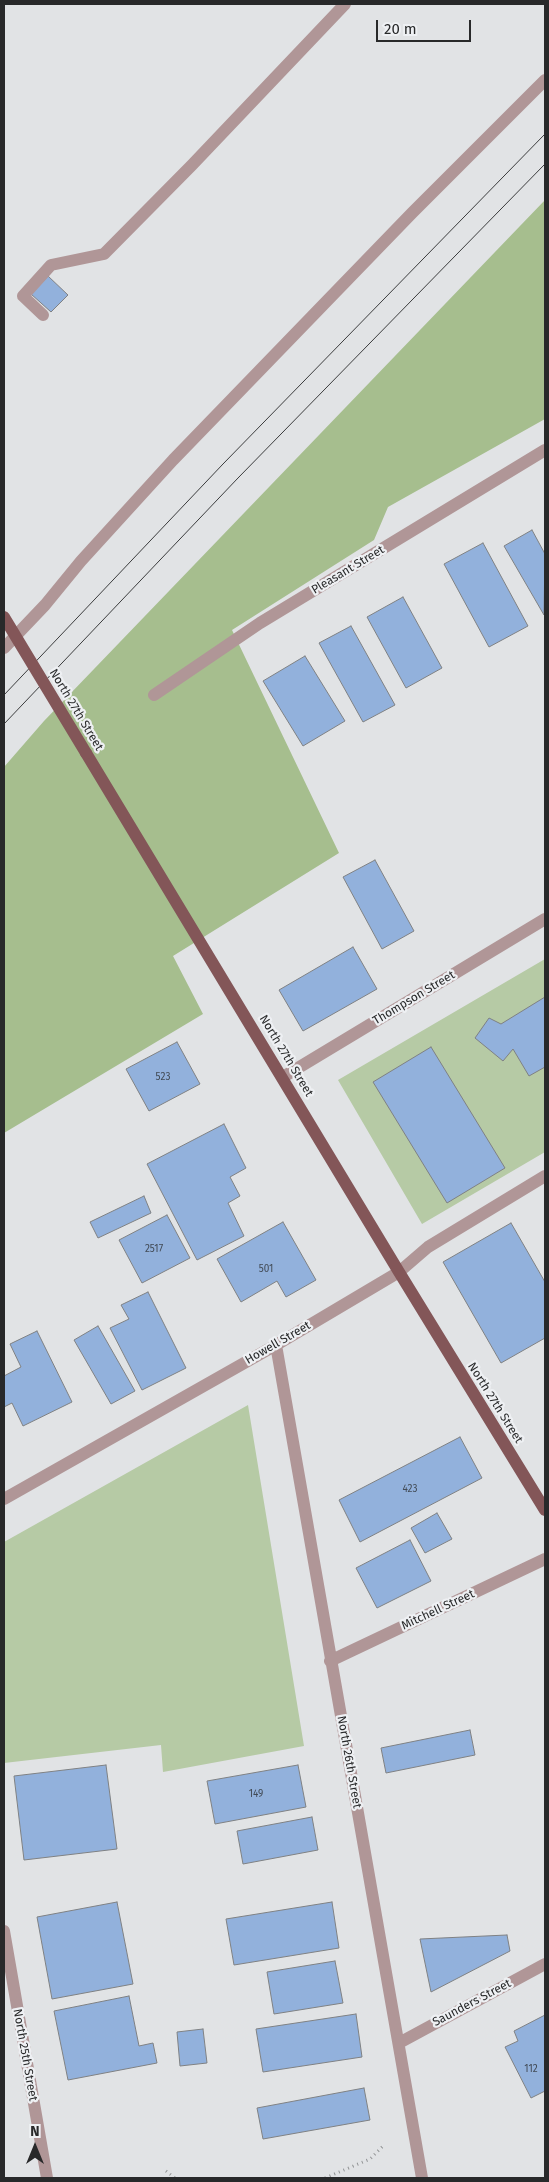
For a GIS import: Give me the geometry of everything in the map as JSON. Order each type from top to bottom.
[{"type":"main road","name":"North 27th Street","points":[[4,617],[399,1272],[545,1510]]},
{"type":"street","points":[[43,315],[23,296],[51,265],[104,254],[192,165],[345,4]]},
{"type":"street","points":[[4,648],[46,605],[81,561],[173,460],[412,213],[545,80]]},
{"type":"street","name":"Pleasant Street","points":[[154,695],[260,623],[545,450]]},
{"type":"street","name":"Thompson Street","points":[[283,1077],[545,919]]},
{"type":"street","name":"Howell Street","points":[[4,1500],[276,1345],[399,1272],[428,1247],[545,1176]]},
{"type":"street","name":"North 26th Street","points":[[276,1345],[422,2178]]},
{"type":"street","name":"Mitchell Street","points":[[330,1661],[545,1559]]},
{"type":"street","name":"North 25th Street","points":[[4,1931],[47,2178]]},
{"type":"street","name":"Saunders Street","points":[[399,2043],[545,1964]]},
{"type":"path","points":[[325,2178],[370,2158],[383,2146]]},
{"type":"path","points":[[166,2171],[175,2178]]},
{"type":"green space","points":[[545,200],[545,419],[388,507],[374,540],[232,630],[339,853],[173,956],[203,1014],[4,1133],[4,767],[44,721]]},
{"type":"green space","points":[[545,959],[545,1152],[422,1224],[338,1080]]},
{"type":"green space","points":[[248,1405],[304,1746],[163,1772],[161,1745],[4,1763],[4,1542]]},
{"type":"building","points":[[48,276],[68,295],[51,312],[31,294]]},
{"type":"building","points":[[532,530],[545,554],[544,615],[504,546]]},
{"type":"building","points":[[483,543],[528,626],[489,647],[444,564]]},
{"type":"building","points":[[403,597],[442,668],[406,688],[367,617]]},
{"type":"building","points":[[351,626],[395,705],[363,722],[319,643]]},
{"type":"building","points":[[305,656],[345,721],[303,746],[263,681]]},
{"type":"building","points":[[375,860],[414,931],[382,949],[343,877]]},
{"type":"building","points":[[353,947],[377,989],[303,1031],[279,990]]},
{"type":"building","points":[[545,997],[545,1067],[529,1076],[513,1049],[503,1061],[475,1038],[489,1018],[501,1024]]},
{"type":"building","points":[[177,1042],[200,1084],[149,1111],[126,1069]]},
{"type":"building","points":[[431,1047],[505,1168],[447,1203],[373,1082]]},
{"type":"building","points":[[224,1124],[246,1168],[230,1177],[240,1196],[228,1203],[244,1236],[197,1260],[147,1164]]},
{"type":"building","points":[[144,1196],[151,1213],[98,1238],[90,1222]]},
{"type":"building","points":[[167,1215],[190,1258],[142,1283],[119,1240]]},
{"type":"building","points":[[283,1222],[316,1280],[286,1297],[277,1281],[241,1302],[217,1259]]},
{"type":"building","points":[[511,1223],[545,1282],[545,1338],[501,1363],[443,1262]]},
{"type":"building","points":[[148,1292],[186,1368],[142,1390],[110,1328],[129,1319],[121,1305]]},
{"type":"building","points":[[98,1326],[135,1391],[111,1404],[74,1340]]},
{"type":"building","points":[[37,1331],[72,1402],[23,1426],[12,1403],[4,1407],[4,1376],[21,1367],[10,1344]]},
{"type":"building","points":[[460,1437],[482,1478],[360,1542],[339,1500]]},
{"type":"building","points":[[437,1513],[452,1539],[425,1553],[411,1528]]},
{"type":"building","points":[[410,1540],[431,1581],[377,1608],[356,1568]]},
{"type":"building","points":[[470,1730],[475,1755],[386,1773],[381,1748]]},
{"type":"building","points":[[106,1765],[117,1849],[24,1860],[14,1776]]},
{"type":"building","points":[[298,1765],[306,1807],[215,1824],[207,1781]]},
{"type":"building","points":[[312,1817],[318,1850],[243,1864],[237,1831]]},
{"type":"building","points":[[117,1902],[133,1984],[52,1999],[37,1917]]},
{"type":"building","points":[[332,1902],[339,1948],[234,1965],[226,1919]]},
{"type":"building","points":[[507,1935],[510,1951],[431,1992],[420,1939]]},
{"type":"building","points":[[335,1961],[343,2003],[274,2014],[267,1972]]},
{"type":"building","points":[[129,1996],[139,2046],[153,2043],[157,2063],[68,2080],[54,2011]]},
{"type":"building","points":[[356,2014],[362,2057],[263,2072],[256,2029]]},
{"type":"building","points":[[545,2015],[545,2091],[531,2098],[505,2047],[518,2041],[514,2031]]},
{"type":"building","points":[[203,2029],[207,2063],[180,2066],[177,2032]]},
{"type":"building","points":[[364,2088],[370,2120],[263,2139],[257,2108]]},
{"type":"tram line","points":[[4,695],[223,464],[545,134]]},
{"type":"tram line","points":[[4,724],[238,478],[545,164]]}]
